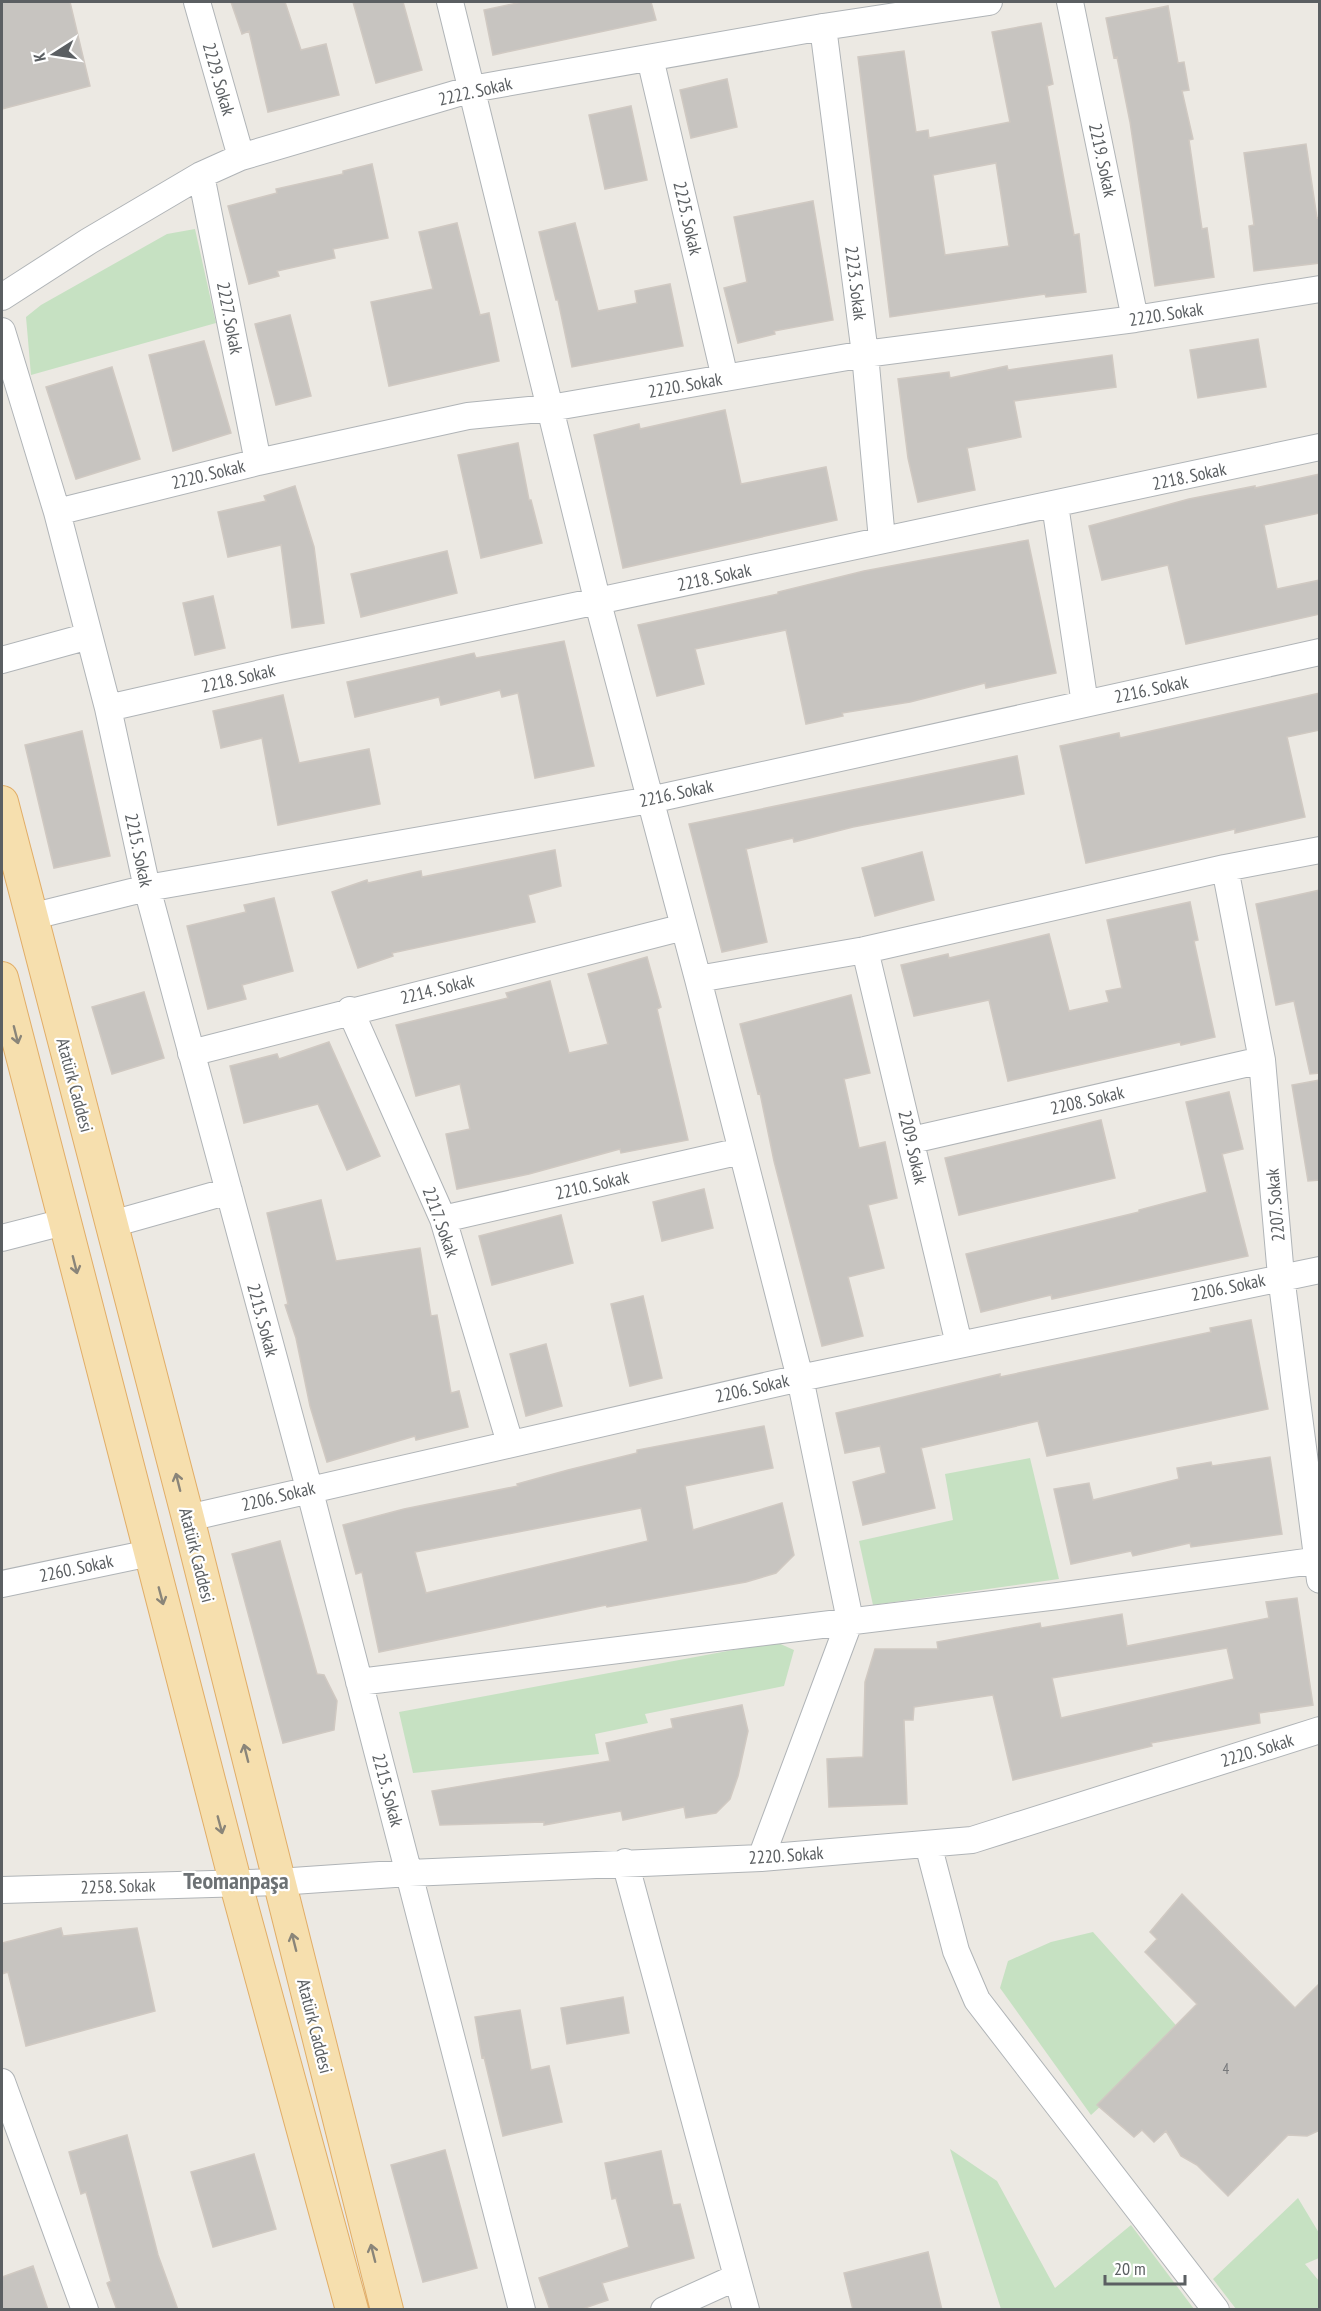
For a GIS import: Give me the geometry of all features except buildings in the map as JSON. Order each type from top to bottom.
[{"type":"main road","name":"Atatürk Caddesi","points":[[2,802],[30,917],[188,1518],[387,2310]]},
{"type":"main road","points":[[2,978],[235,1881],[352,2310]]},
{"type":"street","name":"2229. Sokak","points":[[197,2],[241,157]]},
{"type":"street","points":[[450,2],[598,603],[698,979],[800,1378],[850,1620],[761,1858]]},
{"type":"street","name":"2222. Sokak","points":[[2,297],[88,241],[201,175],[241,157],[472,89],[823,27],[899,8],[989,2]]},
{"type":"street","name":"2219. Sokak","points":[[1070,2],[1135,320]]},
{"type":"street","name":"2223. Sokak","points":[[823,27],[865,354],[882,540]]},
{"type":"street","name":"2225. Sokak","points":[[650,58],[725,378]]},
{"type":"street","name":"2227. Sokak","points":[[201,175],[258,462]]},
{"type":"street","name":"2220. Sokak","points":[[57,512],[258,462],[468,416],[549,408],[865,354],[1135,320],[1320,289]]},
{"type":"street","name":"2215. Sokak","points":[[2,331],[57,512],[108,708],[147,888],[309,1488],[522,2310]]},
{"type":"street","name":"2218. Sokak","points":[[108,708],[279,669],[598,603],[1320,447]]},
{"type":"street","points":[[1055,505],[1085,704]]},
{"type":"street","points":[[2,660],[89,636]]},
{"type":"street","name":"2216. Sokak","points":[[30,917],[147,888],[650,800],[1320,652]]},
{"type":"street","points":[[698,979],[865,950],[1224,868],[1320,850]]},
{"type":"street","name":"2207. Sokak","points":[[1224,868],[1262,1060],[1281,1276],[1318,1567]]},
{"type":"street","name":"2214. Sokak","points":[[191,1053],[350,1010],[684,927]]},
{"type":"street","name":"2209. Sokak","points":[[865,950],[959,1344]]},
{"type":"street","name":"2217. Sokak","points":[[350,1010],[443,1220],[510,1443]]},
{"type":"street","name":"2208. Sokak","points":[[912,1140],[1262,1060]]},
{"type":"street","name":"2210. Sokak","points":[[443,1220],[741,1151]]},
{"type":"street","points":[[112,1224],[229,1191]]},
{"type":"street","points":[[2,1238],[64,1222]]},
{"type":"street","name":"2206. Sokak","points":[[188,1518],[309,1488],[800,1378],[1281,1276],[1320,1270]]},
{"type":"street","name":"2260. Sokak","points":[[2,1584],[150,1553]]},
{"type":"street","points":[[359,1682],[850,1620],[1318,1567]]},
{"type":"street","name":"2220. Sokak","points":[[235,1881],[279,1882],[626,1862],[761,1858],[972,1840],[1320,1730]]},
{"type":"street","points":[[928,1844],[954,1944],[977,2000],[1216,2310]]},
{"type":"street","points":[[626,1862],[746,2310]]},
{"type":"street","name":"2258. Sokak","points":[[2,1890],[235,1881]]},
{"type":"street","points":[[2,2082],[85,2310]]},
{"type":"street","points":[[664,2310],[737,2277]]},
{"type":"green space","points":[[195,229],[216,323],[31,375],[26,317],[41,305],[167,234]]},
{"type":"green space","points":[[1030,1458],[1059,1579],[873,1605],[859,1541],[953,1520],[945,1474]]},
{"type":"green space","points":[[776,1642],[794,1650],[784,1686],[645,1714],[648,1723],[595,1734],[599,1754],[413,1773],[399,1712]]},
{"type":"green space","points":[[1093,1932],[1182,2032],[1091,2115],[1000,1988],[1008,1961],[1051,1942]]},
{"type":"green space","points":[[950,2149],[997,2181],[1055,2288],[1131,2225],[1194,2309],[1001,2309]]},
{"type":"green space","points":[[1298,2198],[1319,2233],[1319,2258],[1305,2264],[1319,2281],[1319,2309],[1236,2309],[1213,2279]]},
{"type":"district","name":"Teomanpaşa","points":[[236,1880]]}]
